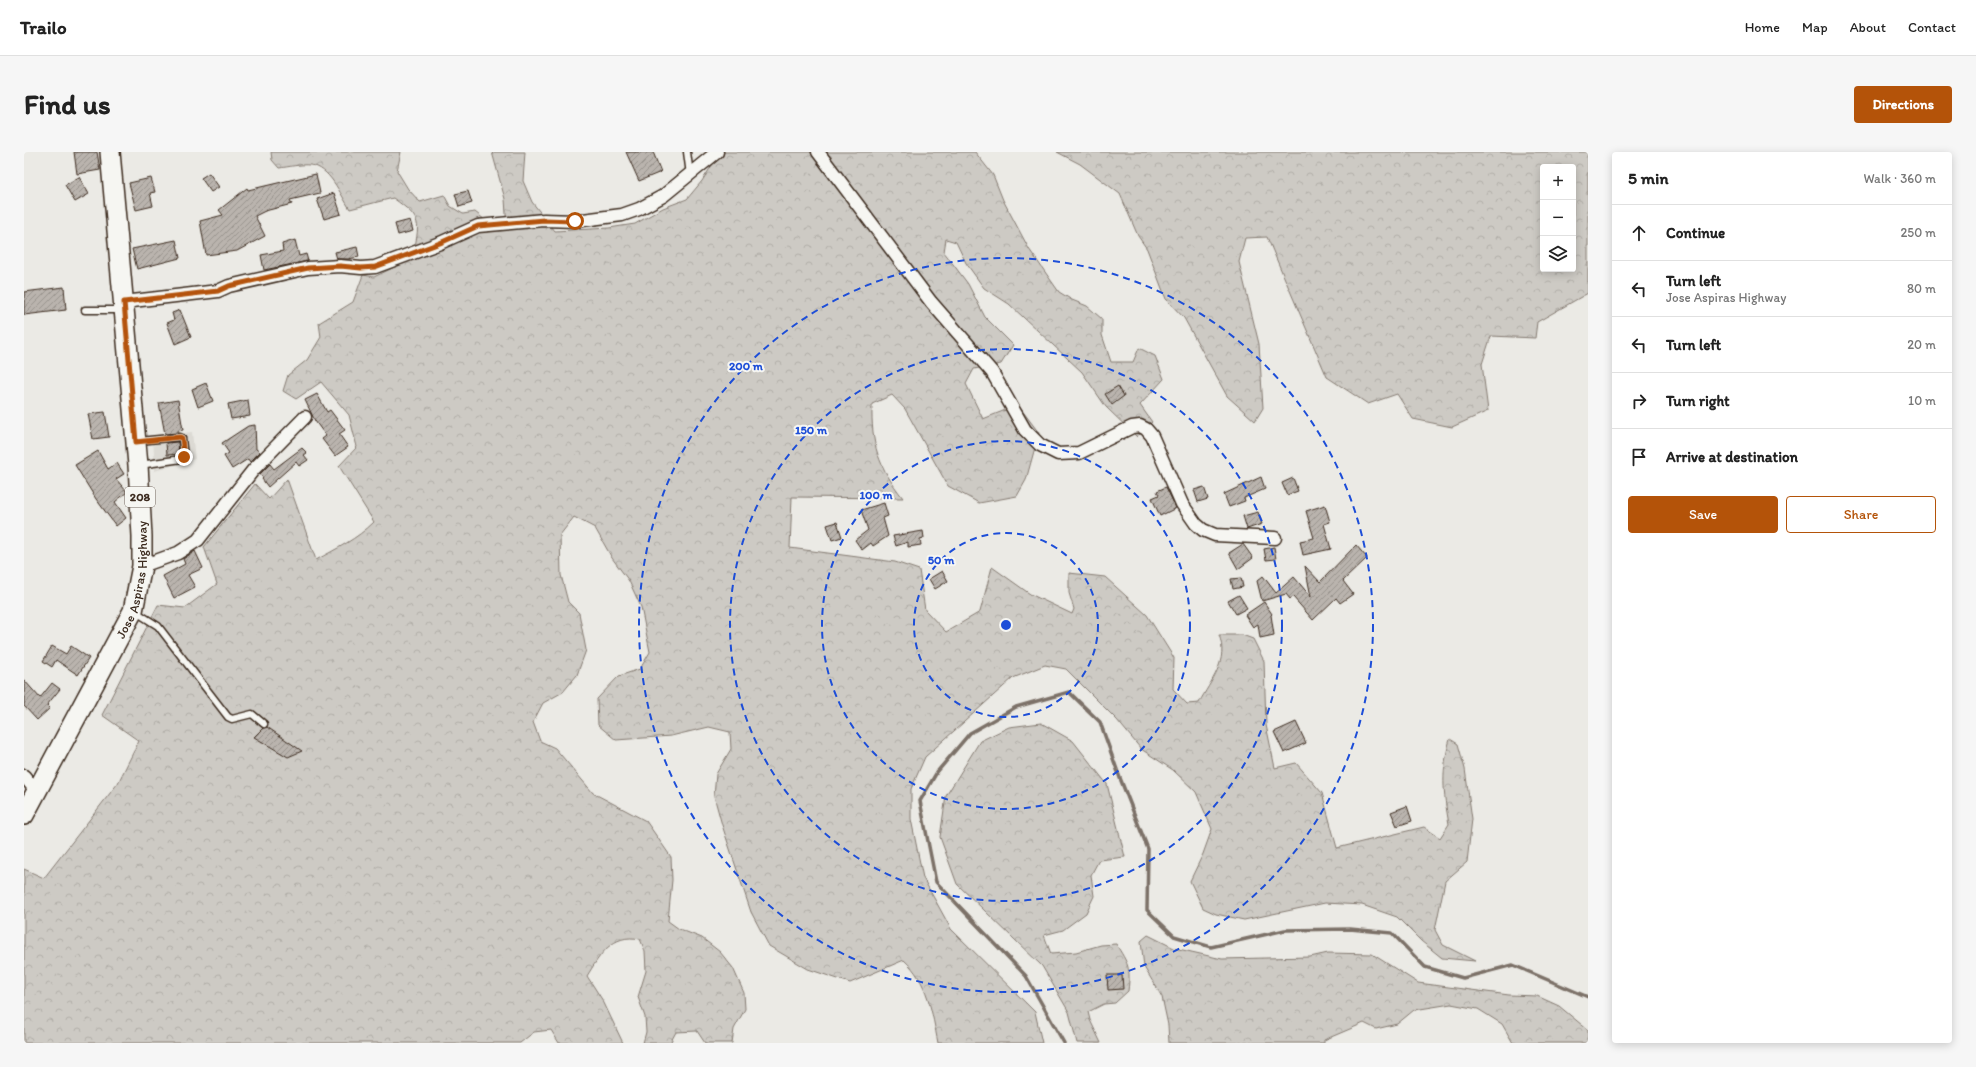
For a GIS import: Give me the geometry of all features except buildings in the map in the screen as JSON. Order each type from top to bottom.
[{"type":"main road","name":"Jose Aspiras Highway","points":[[24,815],[133,611],[142,566],[138,465],[110,152]]},
{"type":"street","points":[[124,306],[218,291],[229,286],[308,268],[340,266],[361,268],[375,267],[434,246],[478,226],[544,220],[575,221],[622,215],[639,209],[663,196],[717,152]]},
{"type":"street","points":[[818,152],[931,302],[992,372],[1025,430],[1040,445],[1058,454],[1079,453],[1113,435],[1132,427],[1140,426],[1146,429],[1152,436],[1182,504],[1196,524],[1204,530],[1215,534],[1275,538]]},
{"type":"street","points":[[142,566],[178,552],[198,540],[254,469],[305,417]]},
{"type":"street","points":[[24,776],[37,792]]},
{"type":"lane","points":[[687,152],[690,175]]},
{"type":"lane","points":[[85,310],[124,306]]},
{"type":"lane","points":[[136,442],[180,437],[182,438],[184,457],[182,459],[138,465]]},
{"type":"lane","points":[[133,611],[147,618],[158,626],[228,717],[232,718],[252,714],[264,724]]},
{"type":"shaded area","points":[[192,432],[195,459],[155,471],[153,437]]},
{"type":"green space","points":[[271,152],[401,152],[397,171],[408,189],[420,202],[444,195],[450,206],[463,214],[475,212],[499,231],[507,229],[505,199],[492,152],[525,152],[523,181],[532,202],[555,231],[609,228],[635,224],[663,208],[687,199],[702,181],[714,162],[711,152],[975,152],[993,175],[1003,200],[1029,249],[1059,292],[1072,300],[1087,306],[1102,319],[1102,335],[1111,362],[1133,362],[1139,348],[1155,356],[1164,379],[1140,405],[1152,422],[1137,437],[1106,407],[1082,372],[1009,304],[984,288],[966,263],[956,242],[946,239],[944,252],[968,284],[985,317],[1013,345],[1001,364],[974,369],[966,384],[983,419],[1018,405],[1039,433],[1026,480],[1017,496],[979,503],[948,486],[905,409],[892,395],[872,404],[873,431],[882,465],[903,498],[792,497],[790,548],[895,562],[919,570],[925,610],[946,632],[980,612],[992,567],[1030,594],[1072,614],[1074,609],[1069,593],[1069,573],[1105,577],[1147,615],[1174,658],[1173,689],[1187,704],[1199,703],[1217,670],[1222,653],[1222,644],[1219,635],[1242,635],[1253,639],[1264,661],[1266,725],[1275,768],[1296,763],[1322,793],[1337,848],[1424,827],[1440,838],[1449,824],[1445,801],[1444,772],[1450,739],[1458,744],[1465,769],[1472,819],[1467,862],[1445,881],[1435,930],[1443,945],[1475,961],[1442,958],[1421,941],[1397,917],[1362,905],[1325,903],[1244,920],[1216,914],[1203,908],[1190,881],[1203,854],[1212,829],[1196,792],[1173,770],[1141,749],[1117,720],[1066,669],[1045,665],[1013,678],[925,757],[911,789],[911,819],[923,878],[951,929],[1035,1012],[1042,1043],[938,1043],[931,1009],[924,988],[912,968],[904,960],[850,983],[808,969],[769,946],[751,912],[714,796],[716,774],[731,749],[730,732],[709,727],[671,736],[616,740],[598,725],[597,699],[619,676],[640,669],[650,652],[641,607],[629,581],[612,558],[595,528],[574,517],[560,535],[561,575],[568,602],[579,613],[586,650],[577,675],[563,692],[543,703],[533,722],[540,741],[555,748],[593,793],[646,821],[671,857],[672,880],[668,921],[679,929],[702,938],[720,952],[733,968],[744,993],[745,1009],[734,1029],[732,1043],[705,1043],[697,1031],[676,1032],[670,1043],[643,1043],[646,1032],[645,1017],[638,997],[646,971],[645,951],[640,939],[630,938],[622,939],[608,947],[602,953],[587,976],[603,1001],[623,1043],[559,1043],[551,1030],[534,1032],[520,1043],[24,1043],[24,869],[44,878],[118,783],[139,741],[102,715],[158,605],[185,608],[217,584],[204,547],[255,484],[269,499],[287,479],[316,560],[353,539],[374,522],[339,466],[357,447],[349,415],[321,382],[296,399],[283,391],[288,375],[307,360],[321,337],[319,323],[353,302],[363,275],[374,277],[413,258],[417,237],[417,223],[415,217],[403,205],[393,198],[350,209],[334,182],[323,171],[310,165],[279,168],[272,160]]},
{"type":"green space","points":[[1057,152],[1588,152],[1588,293],[1537,322],[1535,338],[1491,336],[1482,364],[1488,411],[1452,427],[1413,419],[1397,394],[1368,404],[1327,377],[1267,237],[1245,238],[1239,262],[1259,344],[1263,408],[1255,421],[1227,396],[1184,318],[1166,299],[1147,249],[1138,236],[1120,194],[1080,164]]},
{"type":"green space","points":[[1041,723],[1073,741],[1107,784],[1125,857],[1099,860],[1091,875],[1094,896],[1086,913],[1063,930],[1044,935],[1051,954],[1076,952],[1101,945],[1116,944],[1123,956],[1129,971],[1128,991],[1115,1003],[1104,1004],[1088,1012],[1090,1020],[1101,1043],[1077,1043],[1069,1012],[1042,966],[957,884],[940,837],[946,796],[980,741],[1009,727]]},
{"type":"green space","points":[[1148,935],[1174,948],[1222,959],[1310,957],[1328,953],[1372,954],[1418,983],[1509,995],[1537,996],[1559,1006],[1588,1030],[1588,1043],[1513,1043],[1502,1024],[1478,1009],[1451,1004],[1414,1010],[1397,1024],[1376,1029],[1364,1023],[1324,1040],[1324,1043],[1169,1043],[1168,1025],[1162,997],[1144,967],[1141,941]]},
{"type":"waterway","points":[[1064,1043],[1026,976],[936,882],[920,801],[937,772],[970,733],[1016,707],[1069,692],[1100,722],[1148,849],[1147,910],[1174,936],[1211,947],[1285,930],[1350,929],[1392,933],[1425,967],[1463,978],[1513,965],[1588,997]]},
{"type":"route","points":[[184,457],[182,438],[180,437],[136,442],[124,302],[218,291],[229,286],[308,268],[340,266],[361,268],[375,267],[387,264],[440,243],[478,226],[505,222],[544,220],[575,221]]}]
